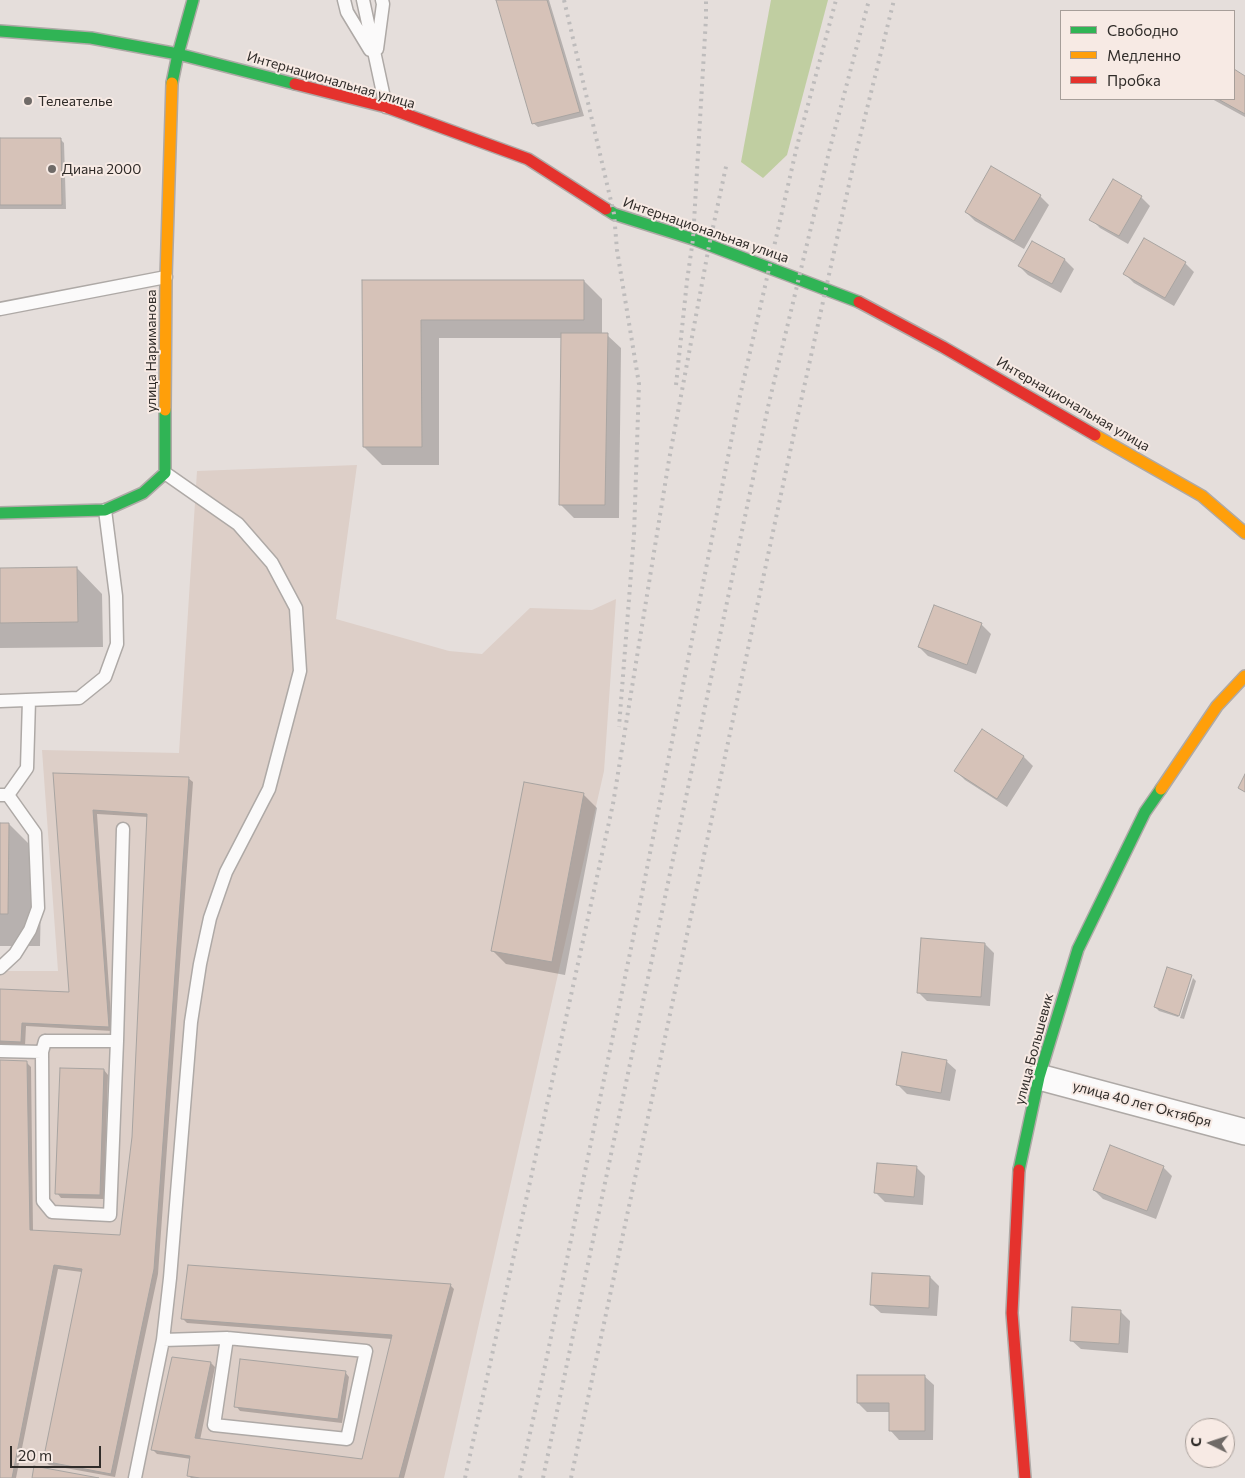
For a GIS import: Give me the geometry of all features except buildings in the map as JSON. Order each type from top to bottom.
[{"type":"street","name":"улица Нариманова","points":[[165,473],[166,278],[171,88],[192,0]]},
{"type":"street","name":"Интернациональная улица","points":[[0,31],[91,38],[178,54],[386,107],[528,159],[614,214],[693,239],[852,298],[943,347],[1202,496],[1245,533]]},
{"type":"street","points":[[0,513],[105,510],[143,493],[165,473]]},
{"type":"street","name":"улица Большевик","points":[[1025,1478],[1012,1313],[1018,1174],[1040,1077],[1078,949],[1144,812],[1217,706],[1245,676]]},
{"type":"street","name":"улица 40 лет Октября","points":[[1040,1077],[1245,1132]]},
{"type":"lane","points":[[344,0],[347,12],[375,59]]},
{"type":"lane","points":[[363,0],[386,107]]},
{"type":"lane","points":[[375,59],[382,0]]},
{"type":"lane","points":[[0,309],[166,278]]},
{"type":"lane","points":[[135,1478],[163,1340],[170,1278],[191,1022],[200,964],[210,918],[226,872],[268,789],[300,671],[296,608],[272,563],[238,524],[165,473]]},
{"type":"lane","points":[[0,701],[78,698],[105,677],[117,644],[116,596],[105,510]]},
{"type":"lane","points":[[0,968],[14,954],[30,930],[38,908],[35,833],[4,795],[27,768],[29,700]]},
{"type":"lane","points":[[117,1041],[45,1041],[42,1052],[43,1201],[52,1212],[110,1215],[117,1041],[123,829]]},
{"type":"lane","points":[[0,1051],[42,1052]]},
{"type":"lane","points":[[163,1340],[227,1338],[366,1351],[346,1439],[214,1425],[227,1338]]},
{"type":"shaded area","points":[[357,465],[336,619],[449,651],[482,654],[530,608],[592,610],[616,599],[604,771],[444,1478],[0,1478],[0,971],[58,971],[42,750],[179,753],[197,471]]},
{"type":"green space","points":[[771,0],[828,0],[787,155],[763,178],[741,162]]},
{"type":"railway","points":[[564,0],[614,214],[617,250],[639,384],[634,535],[619,727]]},
{"type":"railway","points":[[676,385],[693,239],[706,0]]},
{"type":"railway","points":[[520,1478],[545,1366],[637,919],[740,396],[797,146],[836,0]]},
{"type":"railway","points":[[543,1478],[768,407],[830,148],[869,0]]},
{"type":"railway","points":[[571,1478],[799,410],[856,153],[894,0]]},
{"type":"railway","points":[[465,1478],[613,804],[669,460],[709,246],[727,162]]},
{"type":"traffic: fast","points":[[172,83],[193,0]]},
{"type":"traffic: fast","points":[[0,31],[91,38],[178,54],[295,84]]},
{"type":"traffic: fast","points":[[606,209],[614,214],[693,239],[859,302]]},
{"type":"traffic: fast","points":[[0,513],[105,510],[143,493],[165,473],[165,410]]},
{"type":"traffic: fast","points":[[1019,1170],[1039,1077],[1078,949],[1145,812],[1161,789]]},
{"type":"traffic: slow","points":[[165,410],[166,277],[172,83]]},
{"type":"traffic: slow","points":[[1095,435],[1202,496],[1245,533]]},
{"type":"traffic: slow","points":[[1161,789],[1217,706],[1245,676]]},
{"type":"traffic: jam","points":[[295,84],[386,107],[528,159],[606,209]]},
{"type":"traffic: jam","points":[[859,302],[943,347],[1095,435]]},
{"type":"traffic: jam","points":[[1019,1170],[1012,1313],[1025,1478]]},
{"type":"place","name":"Телеателье","points":[[28,101]]},
{"type":"place","name":"Диана 2000","points":[[52,169]]}]
